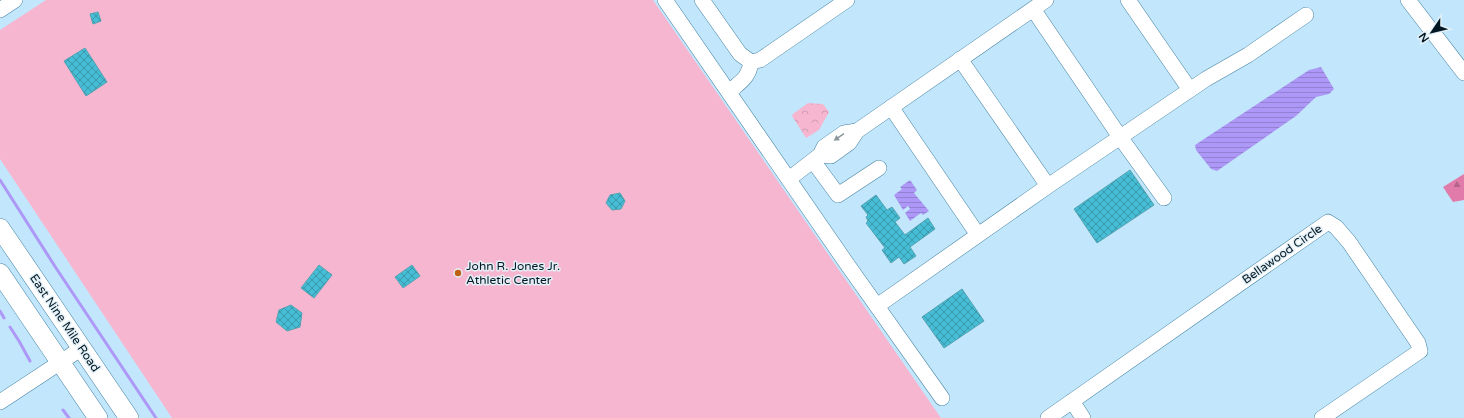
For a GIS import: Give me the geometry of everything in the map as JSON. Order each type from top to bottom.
[{"type":"main road","points":[[0,222],[7,245]]},
{"type":"main road","name":"East Nine Mile Road","points":[[0,228],[7,245],[53,306],[129,418]]},
{"type":"main road","points":[[0,273],[12,290],[34,337],[57,364],[98,418]]},
{"type":"main road","points":[[57,364],[89,418]]},
{"type":"street","points":[[0,10],[15,0]]},
{"type":"street","points":[[665,0],[942,398]]},
{"type":"street","points":[[702,0],[740,54],[751,62],[760,60],[847,0]]},
{"type":"street","points":[[789,179],[816,158],[831,156],[849,143],[857,131],[890,107],[1046,0]]},
{"type":"street","points":[[1128,0],[1190,90]]},
{"type":"street","points":[[1408,0],[1464,73]]},
{"type":"street","points":[[1033,9],[1120,137],[1164,198]]},
{"type":"street","points":[[877,306],[1120,137],[1206,79],[1248,54],[1306,15]]},
{"type":"street","points":[[960,59],[1048,186]]},
{"type":"street","points":[[729,92],[750,72],[751,62]]},
{"type":"street","points":[[890,107],[978,235]]},
{"type":"street","points":[[816,158],[838,195],[879,168]]},
{"type":"street","name":"Bellawood Circle","points":[[1048,418],[1328,222],[1336,227],[1350,242],[1418,343],[1420,351],[1322,418]]},
{"type":"street","points":[[0,402],[82,348]]},
{"type":"street","points":[[1072,401],[1083,418]]},
{"type":"green space","name":"John R. Jones Jr. Athletic Center","points":[[46,0],[653,0],[941,418],[172,418],[0,159],[0,30]]},
{"type":"green space","points":[[808,103],[823,104],[829,112],[819,130],[806,138],[792,116]]},
{"type":"green space","points":[[1464,174],[1464,200],[1453,202],[1443,187]]},
{"type":"shaded area","points":[[1321,67],[1334,89],[1329,94],[1316,97],[1296,116],[1217,171],[1211,169],[1196,150],[1195,145],[1309,70]]},
{"type":"shaded area","points":[[910,180],[917,190],[914,193],[929,211],[923,215],[921,213],[910,221],[905,213],[910,209],[908,206],[903,210],[894,195],[902,189],[900,187]]},
{"type":"building","points":[[98,12],[101,21],[93,24],[90,14]]},
{"type":"building","points":[[85,48],[107,82],[86,96],[64,61]]},
{"type":"building","points":[[1130,170],[1154,205],[1097,243],[1074,209]]},
{"type":"building","points":[[620,193],[625,201],[621,209],[612,210],[606,203],[610,195]]},
{"type":"building","points":[[876,195],[887,210],[892,207],[900,218],[895,222],[905,235],[928,218],[935,229],[910,247],[916,256],[904,264],[899,257],[891,263],[882,250],[885,248],[866,223],[868,221],[866,217],[868,215],[861,206]]},
{"type":"building","points":[[319,265],[332,275],[314,298],[301,288]]},
{"type":"building","points":[[412,265],[420,276],[403,288],[395,277]]},
{"type":"building","points":[[962,289],[984,321],[944,348],[922,317]]},
{"type":"building","points":[[291,305],[302,313],[300,327],[287,331],[276,322],[279,310]]},
{"type":"waterway","points":[[0,180],[56,268],[156,418]]},
{"type":"waterway","points":[[0,311],[4,318]]},
{"type":"waterway","points":[[10,327],[30,361]]},
{"type":"waterway","points":[[63,410],[69,418]]},
{"type":"place","name":"John R. Jones Jr. Athletic Center","points":[[458,273]]}]
